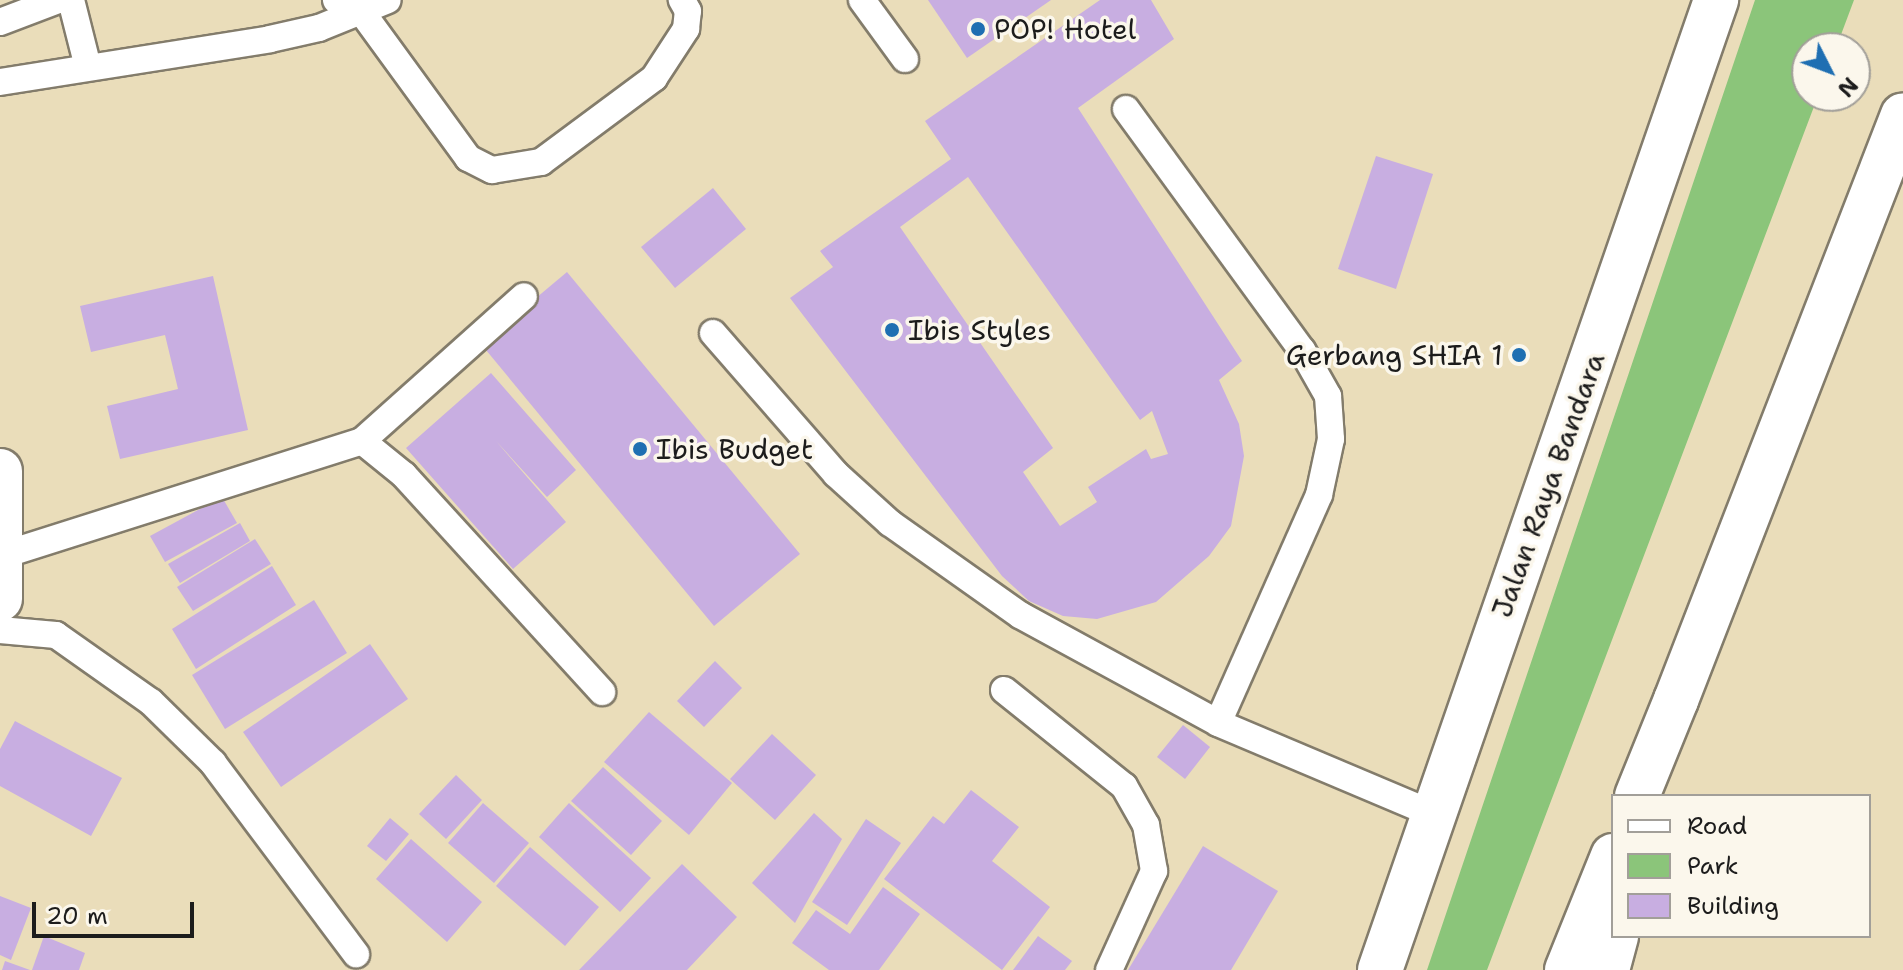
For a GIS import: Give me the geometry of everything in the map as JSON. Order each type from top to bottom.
[{"type":"main road","name":"Jalan Raya Bandara","points":[[1380,970],[1431,813],[1716,0]]},
{"type":"main road","points":[[1638,794],[1903,115]]},
{"type":"main road","points":[[0,471],[3,555],[0,599]]},
{"type":"main road","points":[[1652,794],[1676,700]]},
{"type":"main road","points":[[1567,970],[1611,861]]},
{"type":"main road","points":[[1607,970],[1615,938]]},
{"type":"lane","points":[[0,22],[58,0]]},
{"type":"lane","points":[[71,0],[88,67]]},
{"type":"lane","points":[[336,0],[361,11],[468,158],[492,170],[541,162],[654,78],[686,29],[688,11],[682,0]]},
{"type":"lane","points":[[0,82],[270,39],[319,28],[388,0]]},
{"type":"lane","points":[[862,0],[905,59]]},
{"type":"lane","points":[[1126,109],[1302,350],[1328,396],[1331,439],[1319,495],[1218,723]]},
{"type":"lane","points":[[3,555],[336,445],[362,441],[524,296]]},
{"type":"lane","points":[[713,333],[836,474],[890,523],[1020,615],[1218,723],[1431,813]]},
{"type":"lane","points":[[362,441],[404,475],[602,692]]},
{"type":"lane","points":[[0,630],[56,635],[151,702],[213,763],[356,954]]},
{"type":"lane","points":[[1004,690],[1124,786],[1146,825],[1154,871],[1109,970]]},
{"type":"green space","points":[[1755,0],[1854,0],[1842,32],[1791,32],[1791,112],[1812,112],[1487,970],[1427,970]]},
{"type":"building","name":"POP! Hotel","points":[[928,0],[1051,0],[967,58]]},
{"type":"building","name":"Ibis Styles","points":[[1100,0],[1151,0],[1174,39],[1078,108],[1242,361],[1219,380],[1239,424],[1244,456],[1231,526],[1209,556],[1156,602],[1097,619],[1063,616],[1029,601],[1002,576],[790,298],[833,267],[820,251],[951,159],[925,121]],"holes":[[[968,177],[1140,420],[1152,411],[1168,454],[1151,459],[1146,449],[1088,487],[1097,502],[1060,526],[1023,472],[1053,448],[900,227]]]},
{"type":"building","points":[[1376,156],[1433,174],[1396,289],[1338,269]]},
{"type":"building","points":[[713,188],[746,229],[675,288],[641,247]]},
{"type":"building","name":"Ibis Budget","points":[[567,272],[800,554],[714,626],[481,344]]},
{"type":"building","points":[[213,276],[248,430],[120,459],[107,406],[178,389],[165,335],[91,352],[80,306]]},
{"type":"building","points":[[491,373],[576,470],[547,497],[496,441],[566,522],[513,569],[406,448]]},
{"type":"building","points":[[222,497],[237,523],[165,562],[150,536]]},
{"type":"building","points":[[240,523],[250,541],[180,583],[168,564]]},
{"type":"building","points":[[255,539],[271,564],[193,611],[177,587]]},
{"type":"building","points":[[272,566],[296,605],[196,669],[172,629]]},
{"type":"building","points":[[314,600],[347,653],[225,729],[192,675]]},
{"type":"building","points":[[370,644],[408,699],[281,787],[243,732]]},
{"type":"building","points":[[715,661],[742,688],[704,727],[677,701]]},
{"type":"building","points":[[649,712],[732,783],[689,835],[604,762]]},
{"type":"building","points":[[15,721],[122,778],[91,836],[0,786],[0,749]]},
{"type":"building","points":[[1183,725],[1210,747],[1185,779],[1157,757]]},
{"type":"building","points":[[772,734],[816,775],[775,820],[730,779]]},
{"type":"building","points":[[603,767],[662,821],[631,855],[571,801]]},
{"type":"building","points":[[456,775],[482,800],[446,839],[419,814]]},
{"type":"building","points":[[971,790],[1019,827],[992,861],[1050,907],[1002,970],[884,879],[933,816],[944,824]]},
{"type":"building","points":[[483,803],[529,843],[494,883],[448,843]]},
{"type":"building","points":[[569,803],[651,878],[620,912],[539,837]]},
{"type":"building","points":[[814,813],[842,839],[795,923],[752,883]]},
{"type":"building","points":[[390,818],[409,834],[386,861],[367,846]]},
{"type":"building","points":[[866,819],[901,843],[847,925],[812,902]]},
{"type":"building","points":[[411,839],[482,902],[447,942],[376,879]]},
{"type":"building","points":[[1203,846],[1278,891],[1231,970],[1128,970]]},
{"type":"building","points":[[530,847],[599,907],[565,946],[496,886]]},
{"type":"building","points":[[682,864],[737,917],[687,970],[579,970]]},
{"type":"building","points":[[883,887],[920,914],[879,970],[829,970],[792,943],[816,910],[850,934]]},
{"type":"building","points":[[0,896],[31,908],[11,960],[0,955]]},
{"type":"building","points":[[44,936],[85,953],[79,970],[32,970]]},
{"type":"building","points":[[1038,936],[1072,961],[1065,970],[1013,970]]},
{"type":"building","points":[[5,961],[30,970],[2,970]]},
{"type":"place","name":"POP! Hotel","points":[[978,29]]},
{"type":"place","name":"Ibis Styles","points":[[892,330]]},
{"type":"place","name":"Gerbang SHIA 1","points":[[1519,355]]},
{"type":"place","name":"Ibis Budget","points":[[640,449]]}]
